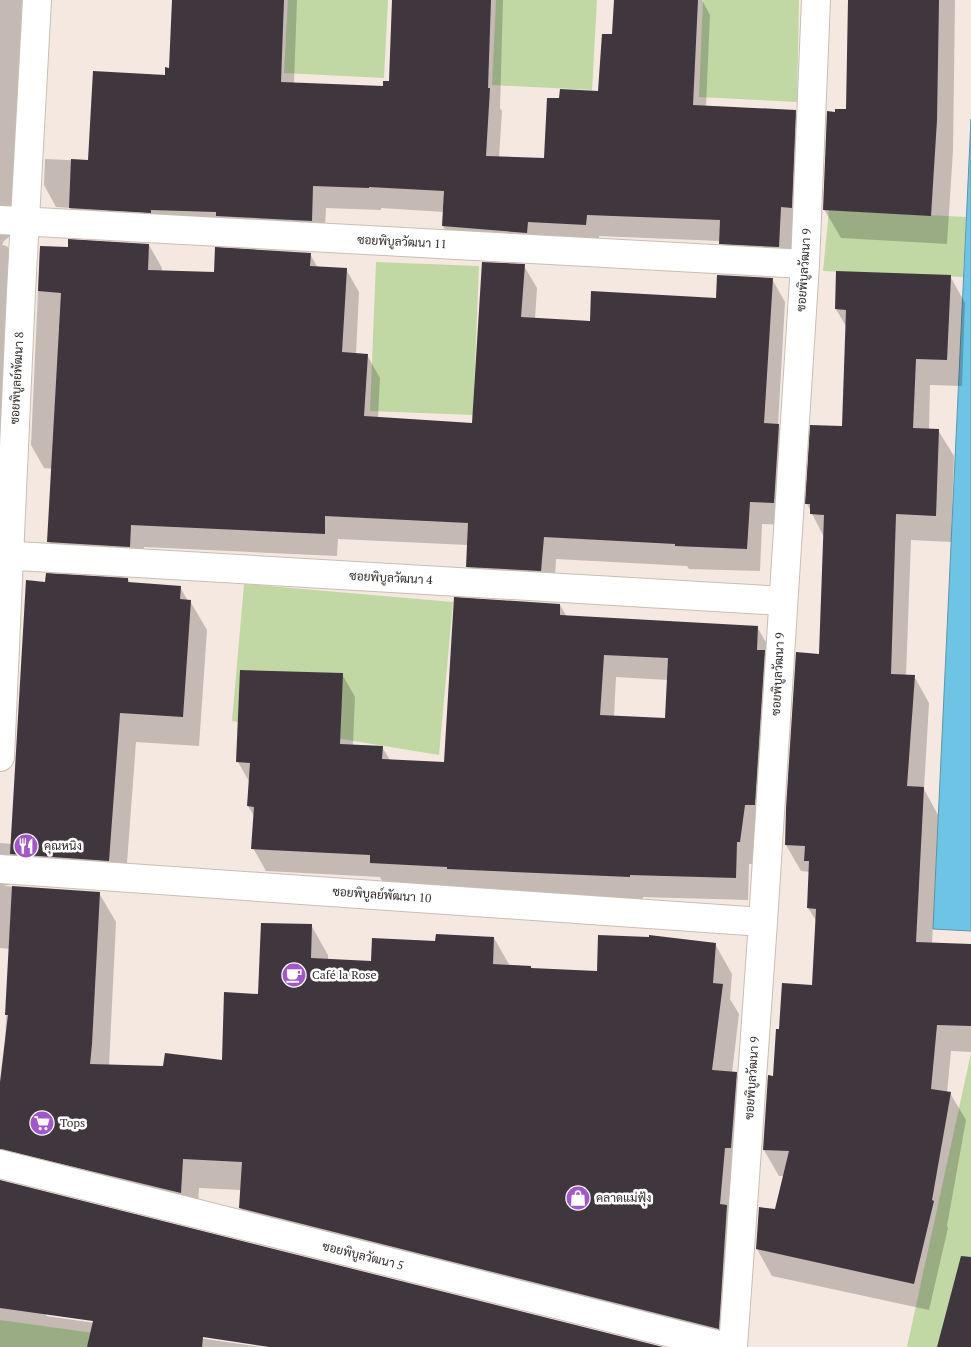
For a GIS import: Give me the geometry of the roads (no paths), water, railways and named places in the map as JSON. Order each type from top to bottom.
[{"type":"street","name":"ซอยพิบูลย์พัฒนา 8","points":[[0,756],[6,653],[4,555],[12,221],[37,0]]},
{"type":"street","name":"ซอยพิบูลวัฒนา 9","points":[[733,1347],[763,922],[805,264],[816,0]]},
{"type":"street","name":"ซอยพิบูลวัฒนา 11","points":[[12,221],[805,264]]},
{"type":"street","name":"ซอยพิบูลวัฒนา 4","points":[[4,555],[783,601]]},
{"type":"street","name":"ซอยพิบูลย์พัฒนา 10","points":[[0,869],[763,922]]},
{"type":"street","name":"ซอยพิบูลวัฒนา 5","points":[[0,1164],[727,1347]]},
{"type":"water","points":[[971,119],[971,931],[933,929]]},
{"type":"place","name":"คุณหนิง","points":[[26,846]]},
{"type":"place","name":"Café la Rose","points":[[294,975]]},
{"type":"place","name":"Tops","points":[[42,1123]]},
{"type":"place","name":"คลาดแม่ฟุ้ง","points":[[578,1198]]}]
